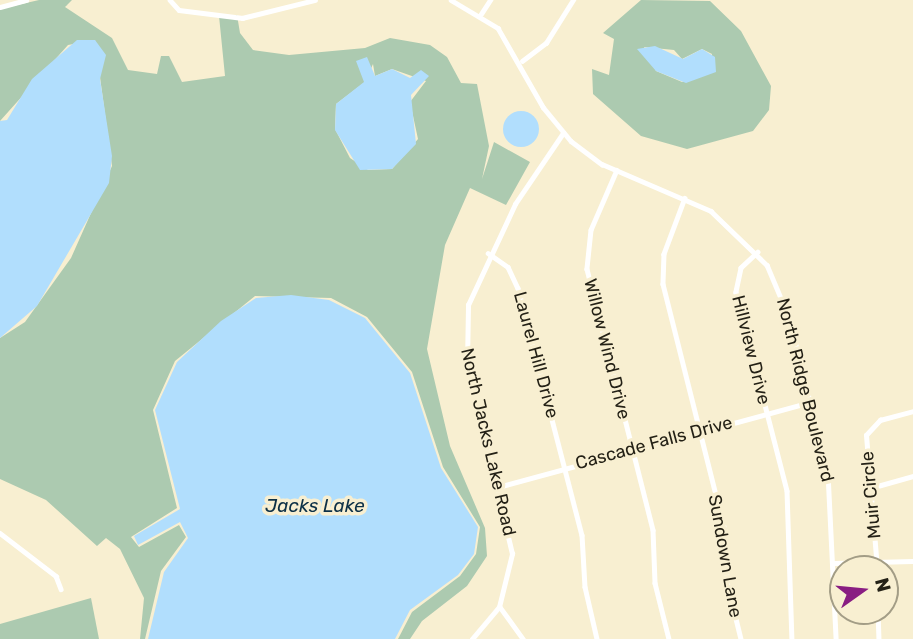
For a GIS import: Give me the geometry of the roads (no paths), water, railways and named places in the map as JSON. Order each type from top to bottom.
[{"type":"street","points":[[0,7],[26,0]]},
{"type":"street","points":[[170,0],[178,10],[242,18],[316,0]]},
{"type":"street","points":[[451,0],[481,14],[522,61],[546,43],[573,0]]},
{"type":"street","points":[[481,14],[490,0]]},
{"type":"street","name":"North Ridge Boulevard","points":[[522,61],[543,107],[563,133],[617,170],[685,198],[724,220],[758,252],[785,303],[811,402],[830,486],[834,555]]},
{"type":"street","name":"North Jacks Lake Road","points":[[472,639],[499,607],[512,554],[465,349],[468,305],[488,253],[538,164],[563,133]]},
{"type":"street","name":"Willow Wind Drive","points":[[617,170],[591,230],[587,269],[632,449],[669,639]]},
{"type":"street","name":"Sundown Lane","points":[[685,198],[664,254],[663,284],[725,530],[727,582],[741,639]]},
{"type":"street","name":"Hillview Drive","points":[[758,252],[741,268],[736,286],[788,500],[792,639]]},
{"type":"street","name":"Laurel Hill Drive","points":[[488,253],[516,280],[565,467],[597,639]]},
{"type":"street","name":"Cascade Falls Drive","points":[[498,487],[811,402]]},
{"type":"street","name":"Muir Circle","points":[[876,555],[874,487],[868,430],[880,420],[913,411]]},
{"type":"street","points":[[874,487],[913,476]]},
{"type":"street","points":[[0,533],[56,576],[61,589]]},
{"type":"street","points":[[499,607],[514,618],[523,639]]},
{"type":"water","points":[[77,40],[95,40],[106,55],[100,79],[112,156],[109,183],[37,306],[0,338],[0,121],[7,120],[32,79]]},
{"type":"water","points":[[655,46],[683,59],[702,49],[715,57],[716,72],[686,83],[656,71],[637,49]]},
{"type":"water","points":[[367,57],[375,76],[392,69],[410,78],[421,70],[429,76],[411,95],[416,144],[392,169],[360,170],[335,130],[336,104],[364,82],[356,61]]},
{"type":"water","points":[[521,111],[533,117],[539,129],[533,141],[521,147],[509,141],[503,129],[509,117]]},
{"type":"water","name":"Jacks Lake","points":[[291,295],[329,300],[365,318],[410,373],[441,468],[478,527],[474,554],[458,575],[410,610],[395,639],[148,639],[164,572],[188,538],[180,522],[138,545],[134,536],[180,509],[155,410],[177,362],[221,321],[256,298]]}]
